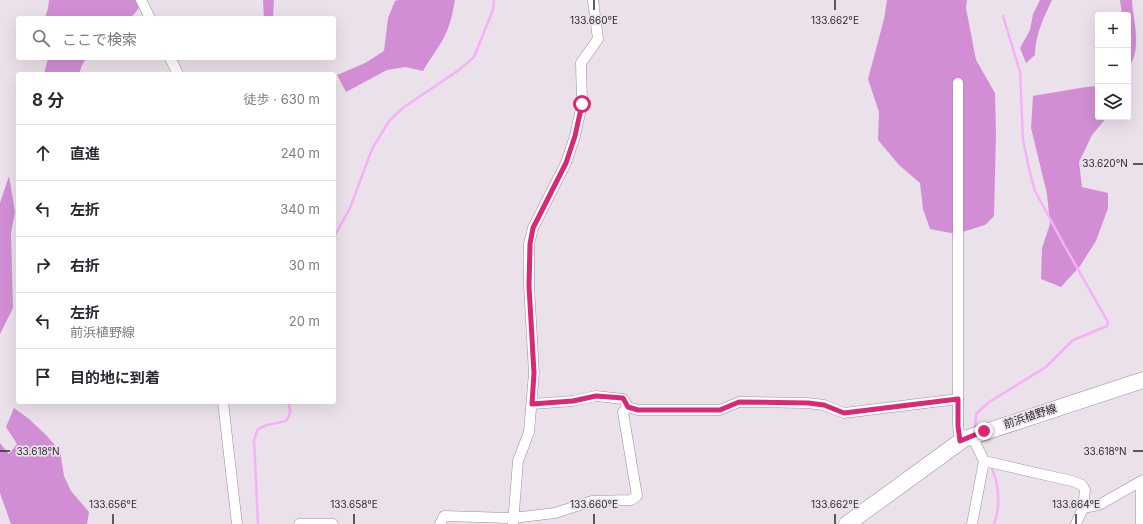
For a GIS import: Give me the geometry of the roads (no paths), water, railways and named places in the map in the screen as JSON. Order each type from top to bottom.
[{"type":"main road","name":"前浜植野線","points":[[847,524],[966,438],[1143,380]]},
{"type":"street","points":[[141,0],[149,16]]},
{"type":"street","points":[[513,521],[518,460],[529,432],[534,373],[529,286],[530,244],[533,228],[566,163],[575,136],[582,104],[581,63],[598,40],[598,26],[593,0]]},
{"type":"street","points":[[171,60],[177,72]]},
{"type":"street","points":[[958,83],[958,426],[984,461],[1072,481],[1082,485],[1085,490],[1083,508],[1076,524]]},
{"type":"street","points":[[532,404],[573,401],[596,396],[623,398],[628,407],[638,410],[720,410],[739,402],[808,403],[824,405],[844,413],[958,399]]},
{"type":"street","points":[[223,404],[237,524]]},
{"type":"street","points":[[440,524],[444,516],[513,521],[555,513],[592,500],[631,500],[637,496],[623,412],[628,407]]},
{"type":"street","points":[[972,524],[984,461]]},
{"type":"street","points":[[1083,508],[1099,505],[1142,481],[1142,517]]},
{"type":"street","points":[[300,524],[333,524]]},
{"type":"waterway","points":[[336,233],[350,208],[372,149],[389,121],[404,107],[459,70],[474,57],[493,10],[494,0]]},
{"type":"waterway","points":[[975,429],[976,414],[989,402],[1046,367],[1073,340],[1107,326],[1108,322],[1035,191],[1023,140],[1020,72],[1003,16]]},
{"type":"waterway","points":[[258,524],[254,440],[258,429],[267,425],[286,421],[290,412],[289,404]]},
{"type":"waterway","points":[[991,466],[996,480],[998,495],[998,510],[994,524]]}]
